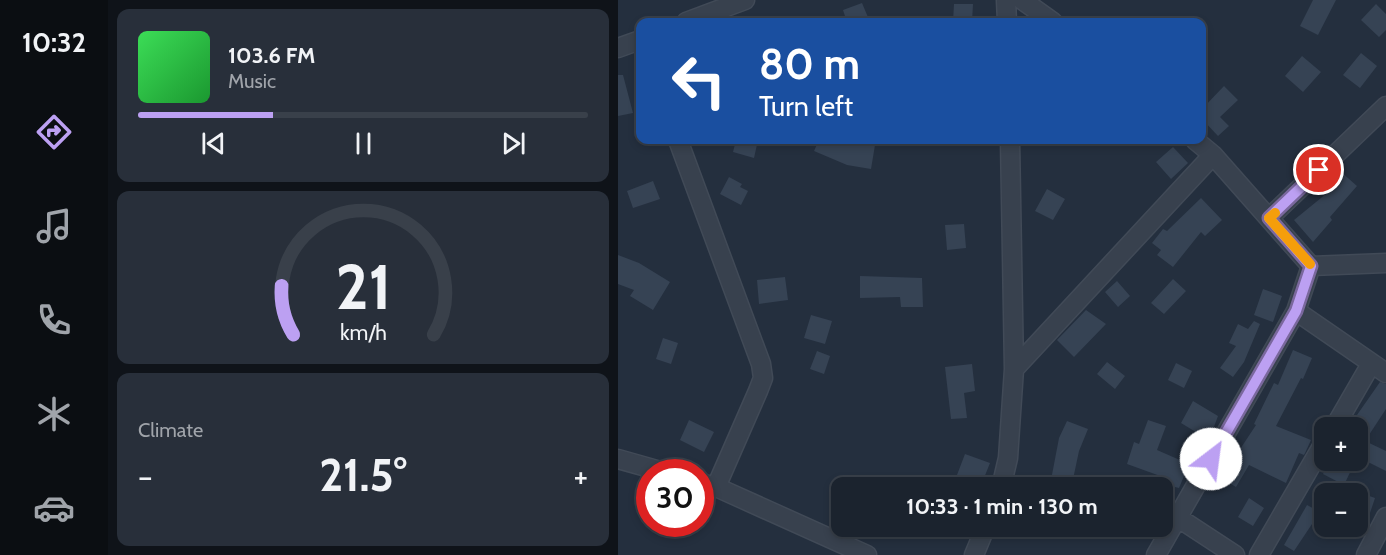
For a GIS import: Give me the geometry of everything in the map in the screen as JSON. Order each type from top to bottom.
[{"type":"street","points":[[697,18],[745,0]]},
{"type":"street","points":[[1006,0],[1007,18]]},
{"type":"street","points":[[1022,0],[1047,18]]},
{"type":"street","points":[[618,48],[636,41]]},
{"type":"street","points":[[1269,218],[1386,106]]},
{"type":"street","points":[[680,144],[762,364],[763,378],[758,391],[714,474]]},
{"type":"street","points":[[1004,477],[1008,458],[1014,369],[1010,144]]},
{"type":"street","points":[[1200,144],[1213,155],[1311,266]]},
{"type":"street","points":[[1014,369],[1213,155]]},
{"type":"street","points":[[1311,266],[1386,263]]},
{"type":"street","points":[[1156,555],[1296,311],[1311,266]]},
{"type":"street","points":[[1296,311],[1379,369],[1342,417]]},
{"type":"street","points":[[618,459],[636,464]]},
{"type":"street","points":[[1259,555],[1314,460]]},
{"type":"street","points":[[714,488],[867,555]]},
{"type":"street","points":[[1177,517],[1235,555]]},
{"type":"street","points":[[1366,555],[1386,517]]},
{"type":"street","points":[[974,555],[981,537]]},
{"type":"building","points":[[1313,0],[1336,0],[1318,35],[1300,26]]},
{"type":"building","points":[[862,3],[868,18],[846,18],[843,10]]},
{"type":"building","points":[[954,4],[973,4],[972,18],[953,18]]},
{"type":"building","points":[[1376,4],[1386,14],[1386,30],[1379,37],[1361,20]]},
{"type":"building","points":[[1361,53],[1377,66],[1360,88],[1343,75]]},
{"type":"building","points":[[1302,56],[1321,72],[1303,92],[1285,76]]},
{"type":"building","points":[[618,75],[623,75],[633,113],[618,116]]},
{"type":"building","points":[[1224,86],[1238,100],[1220,117],[1229,126],[1218,136],[1206,123],[1206,105]]},
{"type":"building","points":[[735,144],[757,144],[754,158],[733,152]]},
{"type":"building","points":[[817,144],[875,145],[871,169],[847,165],[814,151]]},
{"type":"building","points":[[1173,147],[1188,163],[1171,179],[1156,162]]},
{"type":"building","points":[[1340,171],[1357,186],[1330,217],[1332,220],[1313,242],[1294,220],[1332,189],[1328,185]]},
{"type":"building","points":[[729,177],[742,184],[740,187],[748,191],[741,205],[720,194]]},
{"type":"building","points":[[653,181],[660,199],[633,208],[627,191]]},
{"type":"building","points":[[1047,189],[1065,199],[1053,220],[1035,211]]},
{"type":"building","points":[[1201,198],[1222,220],[1205,236],[1201,232],[1173,267],[1157,255],[1161,250],[1152,243],[1163,229],[1167,231]]},
{"type":"building","points":[[964,224],[966,248],[947,250],[945,225]]},
{"type":"building","points":[[618,255],[639,263],[670,282],[653,310],[630,296],[634,290],[618,284]]},
{"type":"building","points":[[860,276],[922,278],[923,307],[901,307],[900,297],[860,298]]},
{"type":"building","points":[[785,277],[788,300],[759,304],[757,280]]},
{"type":"building","points":[[1173,279],[1186,291],[1164,314],[1151,303]]},
{"type":"building","points":[[1117,281],[1130,296],[1118,307],[1105,292]]},
{"type":"building","points":[[1263,289],[1282,296],[1273,322],[1254,315]]},
{"type":"building","points":[[1086,310],[1106,324],[1074,357],[1057,340]]},
{"type":"building","points":[[811,315],[832,321],[825,344],[804,338]]},
{"type":"building","points":[[1254,321],[1260,324],[1244,362],[1233,377],[1220,368],[1236,346],[1229,343],[1238,324],[1248,329]]},
{"type":"building","points":[[663,338],[678,343],[671,364],[656,359]]},
{"type":"building","points":[[1293,350],[1312,358],[1303,379],[1301,378],[1276,426],[1311,440],[1304,455],[1299,453],[1286,483],[1249,465],[1236,487],[1221,478],[1256,425],[1254,424],[1274,383],[1278,385]]},
{"type":"building","points":[[817,351],[830,356],[824,374],[810,369]]},
{"type":"building","points":[[1107,362],[1125,376],[1115,389],[1097,374]]},
{"type":"building","points":[[1176,363],[1192,371],[1184,388],[1168,380]]},
{"type":"building","points":[[972,364],[975,391],[964,393],[967,418],[951,419],[945,367]]},
{"type":"building","points":[[1380,382],[1386,384],[1386,409],[1368,436],[1368,417],[1356,417]]},
{"type":"building","points":[[1193,401],[1218,416],[1209,440],[1181,423]]},
{"type":"building","points":[[689,420],[714,432],[704,452],[680,440]]},
{"type":"building","points":[[1148,420],[1166,426],[1157,450],[1189,464],[1179,488],[1175,487],[1173,491],[1173,477],[1163,477],[1127,464],[1134,442],[1139,444]]},
{"type":"building","points":[[1067,421],[1088,429],[1079,451],[1073,477],[1052,477],[1059,438]]},
{"type":"building","points":[[1368,442],[1386,451],[1386,471],[1368,462]]},
{"type":"building","points":[[965,454],[990,463],[984,477],[956,477]]},
{"type":"building","points":[[1324,471],[1351,471],[1345,483],[1340,483],[1323,474]]},
{"type":"building","points":[[1368,496],[1375,498],[1370,513],[1368,512]]},
{"type":"building","points":[[1249,498],[1264,508],[1253,526],[1238,517]]},
{"type":"building","points":[[1307,505],[1314,509],[1314,521],[1294,551],[1284,545]]},
{"type":"slow traffic","points":[[1275,213],[1269,218],[1310,264]]},
{"type":"route","points":[[1211,459],[1296,311],[1311,266],[1269,218],[1319,170]]}]
